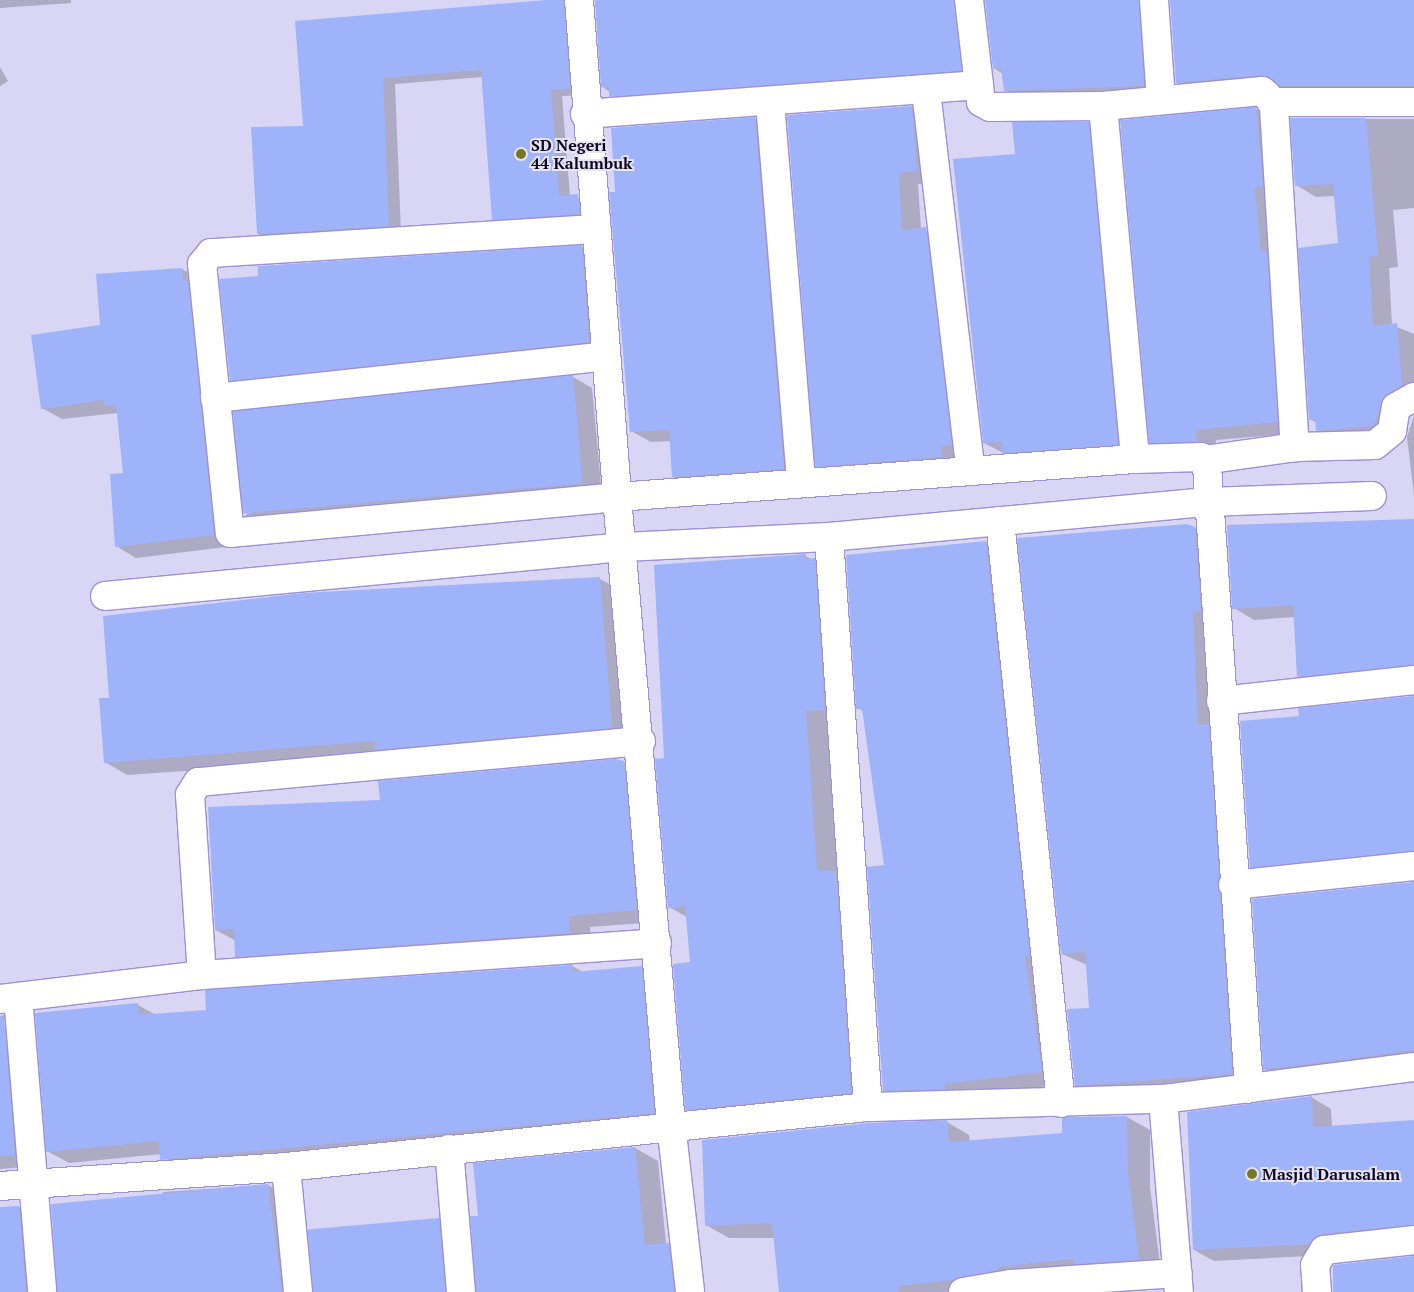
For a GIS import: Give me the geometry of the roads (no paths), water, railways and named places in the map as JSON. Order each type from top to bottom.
[{"type":"street","points":[[579,0],[585,114],[617,497],[624,548],[641,740],[671,1124],[690,1292]]},
{"type":"street","points":[[969,0],[981,102],[990,106],[1104,106],[1160,99],[1262,91],[1272,102],[1295,447]]},
{"type":"street","points":[[1154,0],[1160,99]]},
{"type":"street","points":[[585,114],[770,103],[979,85]]},
{"type":"street","points":[[926,91],[970,468]]},
{"type":"street","points":[[1272,102],[1414,102]]},
{"type":"street","points":[[770,103],[801,483]]},
{"type":"street","points":[[1104,106],[1135,459]]},
{"type":"street","points":[[594,229],[211,253],[202,264],[230,533],[617,497],[970,468],[1135,459],[1204,460],[1295,447],[1375,444],[1392,431],[1396,407],[1414,397]]},
{"type":"street","points":[[215,398],[606,356]]},
{"type":"street","points":[[1204,460],[1249,1089]]},
{"type":"street","points":[[105,596],[624,548],[829,537],[1207,502],[1372,496]]},
{"type":"street","points":[[1000,521],[1061,1103]]},
{"type":"street","points":[[829,537],[868,1107]]},
{"type":"street","points":[[1221,701],[1414,680]]},
{"type":"street","points":[[202,975],[190,794],[198,782],[641,740]]},
{"type":"street","points":[[1233,886],[1414,866]]},
{"type":"street","points":[[42,1292],[34,1183],[9,998],[202,975],[657,943]]},
{"type":"street","points":[[0,1186],[286,1167],[671,1124],[868,1107],[1163,1099],[1414,1068]]},
{"type":"street","points":[[963,1292],[1011,1288],[1178,1283],[1163,1099]]},
{"type":"street","points":[[449,1149],[461,1292]]},
{"type":"street","points":[[286,1167],[298,1292]]},
{"type":"street","points":[[1317,1292],[1315,1265],[1324,1250],[1414,1240]]},
{"type":"place","name":"SD Negeri 44 Kalumbuk","points":[[521,154]]},
{"type":"place","name":"Masjid Darusalam","points":[[1252,1174]]}]
